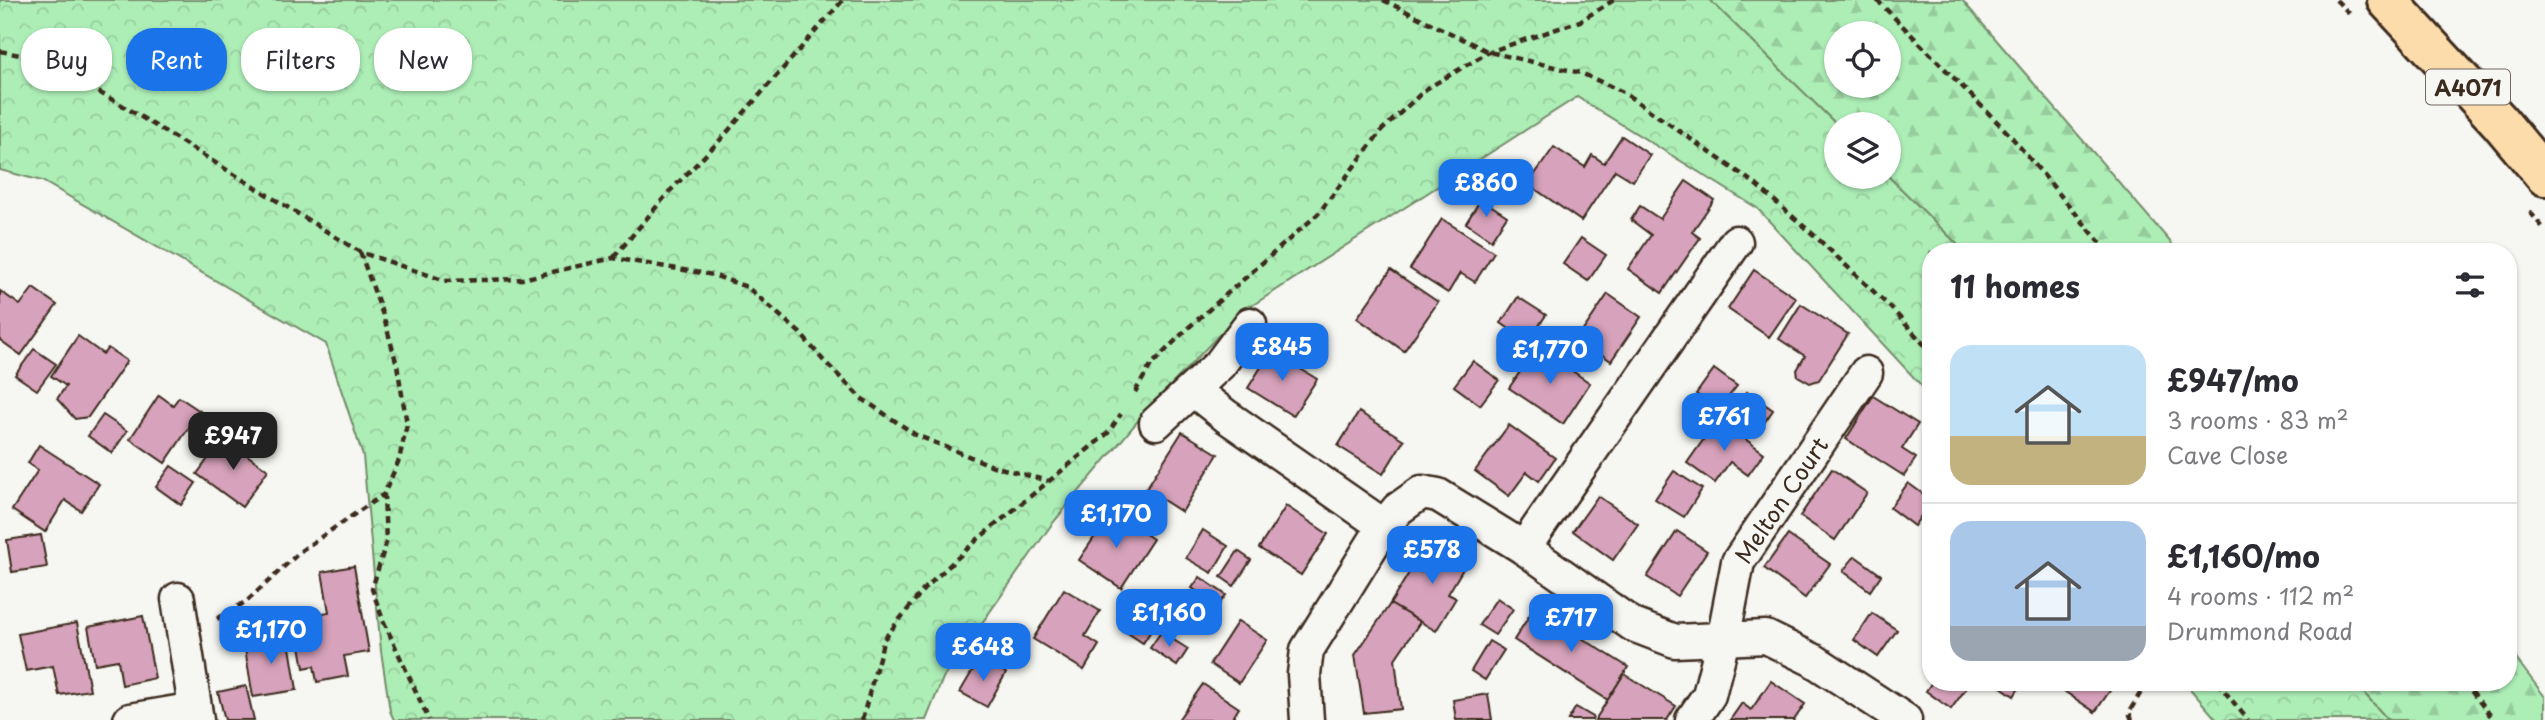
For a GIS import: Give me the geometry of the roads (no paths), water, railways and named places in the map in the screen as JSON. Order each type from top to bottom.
[{"type":"highway","name":"A4071","points":[[2387,0],[2499,121],[2545,176]]},
{"type":"street","points":[[1524,548],[1736,242]]},
{"type":"street","points":[[1156,423],[1220,364],[1250,324]]},
{"type":"street","name":"Melton Court","points":[[1692,720],[1709,695],[1738,562],[1866,373]]},
{"type":"street","points":[[1193,390],[1384,526]]},
{"type":"street","points":[[1307,720],[1304,674],[1307,650],[1384,526],[1398,509],[1422,492],[1438,495],[1524,548],[1633,625],[1675,641],[1766,638],[1813,660],[1905,720]]},
{"type":"street","points":[[130,720],[196,714],[180,614]]}]
